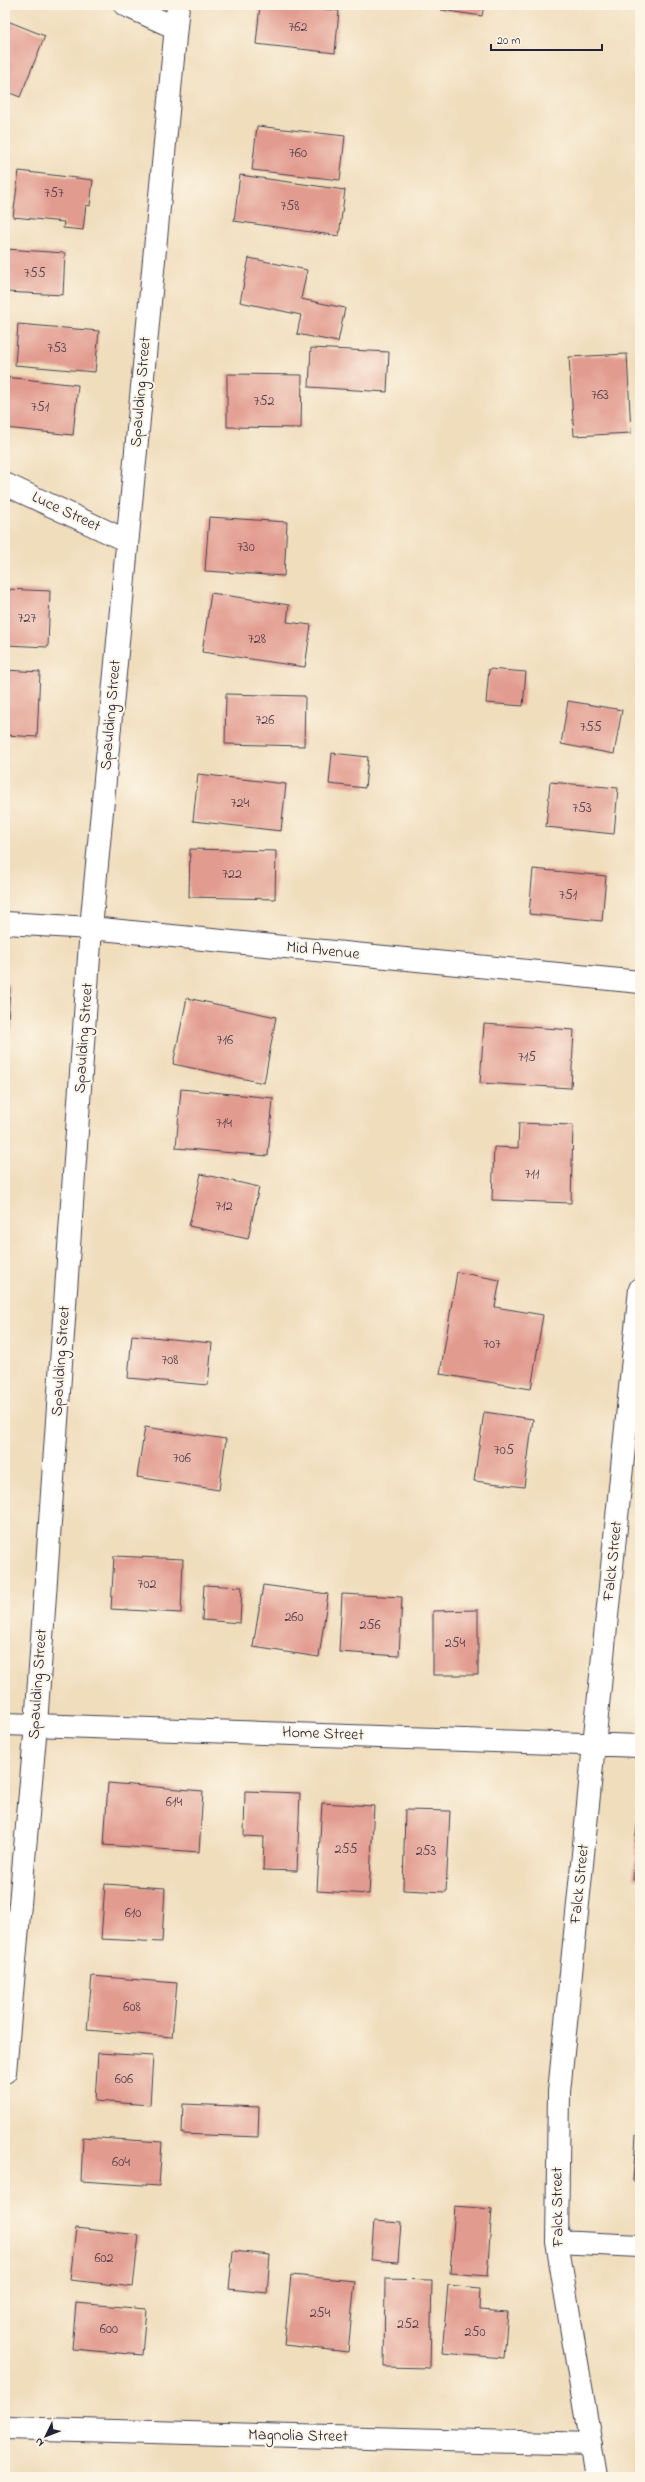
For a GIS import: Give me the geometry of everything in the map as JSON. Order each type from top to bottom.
[{"type":"street","points":[[125,5],[176,28]]},
{"type":"street","name":"Spaulding Street","points":[[5,2072],[36,1725],[91,928],[178,5]]},
{"type":"street","name":"Luce Street","points":[[5,484],[128,541]]},
{"type":"street","name":"Mid Avenue","points":[[5,923],[91,928],[640,982]]},
{"type":"street","name":"Falck Street","points":[[596,2477],[557,2242],[559,2092],[640,1289]]},
{"type":"street","name":"Home Street","points":[[5,1724],[640,1746]]},
{"type":"street","points":[[557,2242],[640,2246]]},
{"type":"street","name":"Magnolia Street","points":[[5,2428],[591,2444]]},
{"type":"building","points":[[260,5],[294,5],[339,11],[335,53],[256,44]]},
{"type":"building","points":[[442,5],[484,5],[482,16],[441,10]]},
{"type":"building","points":[[5,20],[45,36],[20,97],[5,91]]},
{"type":"building","points":[[257,126],[345,136],[340,180],[252,170]]},
{"type":"building","points":[[19,171],[93,180],[90,206],[86,205],[83,230],[63,228],[64,222],[13,217]]},
{"type":"building","points":[[240,175],[345,190],[339,236],[234,221]]},
{"type":"building","points":[[5,249],[65,253],[63,295],[5,292]]},
{"type":"building","points":[[249,258],[307,270],[301,299],[345,308],[338,342],[297,334],[301,315],[240,302]]},
{"type":"building","points":[[18,324],[99,331],[95,372],[15,365]]},
{"type":"building","points":[[311,348],[389,352],[387,392],[309,387]]},
{"type":"building","points":[[627,354],[631,433],[574,436],[569,357]]},
{"type":"building","points":[[227,374],[302,375],[301,428],[227,427]]},
{"type":"building","points":[[5,377],[78,385],[73,435],[5,428]]},
{"type":"building","points":[[209,517],[287,522],[284,576],[205,571]]},
{"type":"building","points":[[5,589],[50,591],[48,647],[5,645]]},
{"type":"building","points":[[211,593],[289,605],[287,622],[311,625],[305,667],[202,652]]},
{"type":"building","points":[[489,669],[526,672],[523,706],[486,703]]},
{"type":"building","points":[[5,670],[40,672],[37,737],[5,735]]},
{"type":"building","points":[[226,694],[305,696],[304,746],[225,744]]},
{"type":"building","points":[[568,701],[622,710],[614,754],[561,744]]},
{"type":"building","points":[[332,753],[368,757],[365,788],[329,784]]},
{"type":"building","points":[[198,774],[286,784],[281,831],[193,821]]},
{"type":"building","points":[[550,782],[618,788],[614,834],[546,827]]},
{"type":"building","points":[[190,849],[276,851],[275,899],[189,897]]},
{"type":"building","points":[[533,869],[606,876],[602,921],[529,914]]},
{"type":"building","points":[[5,984],[10,985],[7,1043],[5,1043]]},
{"type":"building","points":[[187,998],[276,1017],[264,1083],[173,1064]]},
{"type":"building","points":[[484,1024],[574,1030],[571,1088],[480,1083]]},
{"type":"building","points":[[5,1076],[8,1076],[7,1121],[5,1121]]},
{"type":"building","points":[[181,1089],[273,1098],[268,1156],[176,1148]]},
{"type":"building","points":[[519,1123],[573,1125],[571,1203],[492,1200],[494,1147],[518,1148]]},
{"type":"building","points":[[201,1174],[259,1187],[248,1239],[189,1226]]},
{"type":"building","points":[[457,1272],[500,1280],[495,1307],[543,1315],[531,1389],[440,1374]]},
{"type":"building","points":[[132,1335],[212,1343],[208,1385],[128,1378]]},
{"type":"building","points":[[484,1412],[533,1419],[524,1487],[474,1481]]},
{"type":"building","points":[[145,1427],[226,1439],[219,1490],[137,1477]]},
{"type":"building","points":[[114,1556],[183,1559],[181,1613],[111,1609]]},
{"type":"building","points":[[204,1585],[242,1587],[240,1623],[202,1620]]},
{"type":"building","points":[[263,1585],[328,1594],[319,1657],[253,1647]]},
{"type":"building","points":[[342,1594],[402,1597],[399,1656],[339,1652]]},
{"type":"building","points":[[478,1610],[478,1675],[433,1675],[433,1611]]},
{"type":"building","points":[[108,1783],[203,1791],[199,1852],[104,1845]]},
{"type":"building","points":[[245,1791],[300,1793],[297,1871],[263,1870],[264,1837],[244,1836]]},
{"type":"building","points":[[322,1803],[374,1806],[369,1894],[317,1891]]},
{"type":"building","points":[[405,1810],[450,1811],[446,1892],[403,1890]]},
{"type":"building","points":[[637,1824],[640,1824],[640,1880],[633,1879]]},
{"type":"building","points":[[105,1884],[165,1888],[162,1942],[101,1939]]},
{"type":"building","points":[[92,1976],[177,1983],[172,2037],[87,2030]]},
{"type":"building","points":[[639,2044],[640,2081],[638,2081]]},
{"type":"building","points":[[98,2053],[153,2056],[150,2105],[95,2101]]},
{"type":"building","points":[[183,2104],[259,2107],[258,2137],[182,2134]]},
{"type":"building","points":[[636,2135],[640,2135],[640,2181],[633,2181]]},
{"type":"building","points":[[83,2137],[162,2142],[159,2186],[81,2181]]},
{"type":"building","points":[[455,2206],[492,2209],[487,2276],[450,2273]]},
{"type":"building","points":[[374,2221],[401,2223],[398,2262],[371,2260]]},
{"type":"building","points":[[76,2228],[139,2235],[133,2287],[70,2280]]},
{"type":"building","points":[[233,2251],[270,2255],[267,2293],[229,2289]]},
{"type":"building","points":[[291,2275],[355,2281],[348,2352],[284,2345]]},
{"type":"building","points":[[385,2279],[432,2280],[430,2368],[384,2367]]},
{"type":"building","points":[[448,2285],[480,2288],[479,2310],[508,2312],[504,2358],[442,2353]]},
{"type":"building","points":[[76,2303],[146,2309],[142,2355],[72,2349]]}]
